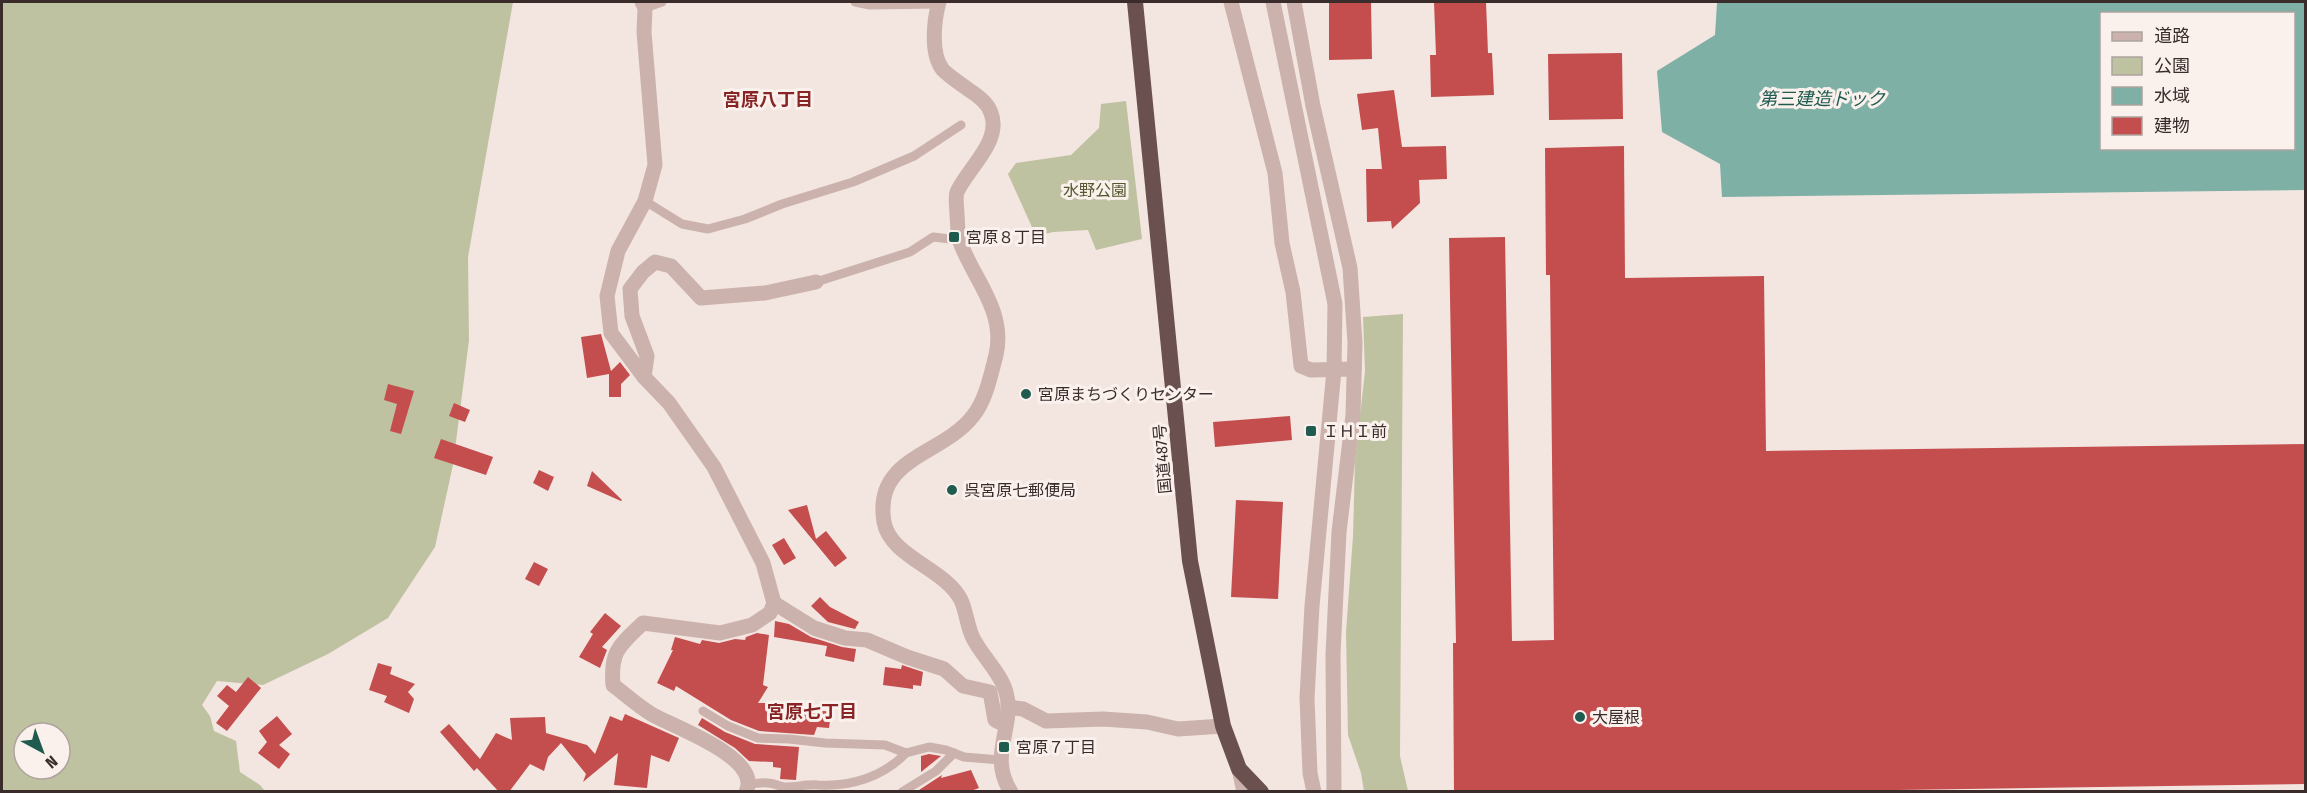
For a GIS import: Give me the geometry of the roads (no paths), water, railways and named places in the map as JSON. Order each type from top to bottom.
[{"type":"highway","name":"国道487号","points":[[1135,2],[1190,561],[1223,726],[1239,769],[1261,792]]},
{"type":"street","points":[[1231,2],[1275,174],[1282,243],[1294,302],[1301,366],[1311,370],[1354,369]]},
{"type":"street","points":[[1274,2],[1335,304],[1334,370],[1312,606],[1307,698],[1310,773],[1314,792]]},
{"type":"street","points":[[1294,2],[1313,106],[1350,268],[1355,343],[1353,415],[1339,532],[1333,643],[1334,792]]},
{"type":"street","points":[[938,3],[935,23],[936,54],[942,69],[980,97],[991,112],[994,128],[987,145],[956,194],[958,240],[992,304],[998,329],[997,353],[982,402],[973,416],[957,433],[902,467],[888,483],[882,498],[884,525],[897,545],[920,564],[948,582],[961,600],[973,636],[1006,691],[1008,707],[1000,760],[1011,792]]},
{"type":"street","points":[[643,5],[655,165],[645,201],[618,251],[607,296],[611,333],[644,377],[669,403],[714,467],[763,563],[774,603],[770,613],[752,625],[720,633],[643,623],[620,645],[611,666],[613,685],[652,715],[713,744],[748,776],[748,788]]},
{"type":"street","points":[[644,377],[646,356],[632,316],[630,289],[643,272],[655,262],[671,266],[701,298],[765,293],[816,282]]},
{"type":"street","points":[[774,603],[814,628],[845,638],[867,640],[907,657],[944,669],[963,686],[990,692],[995,720],[1005,725]]},
{"type":"street","points":[[1008,707],[1023,709],[1046,721],[1147,722],[1178,729],[1223,726]]},
{"type":"street","points":[[1239,769],[1244,792]]},
{"type":"lane","points":[[643,5],[662,2]]},
{"type":"lane","points":[[855,2],[870,5],[938,3]]},
{"type":"lane","points":[[645,201],[682,224],[708,229],[745,219],[782,204],[853,182],[914,156],[961,125]]},
{"type":"lane","points":[[816,282],[910,252],[933,237],[958,240]]},
{"type":"lane","points":[[703,711],[728,726],[758,738],[885,745],[906,753]]},
{"type":"lane","points":[[748,788],[768,783],[784,787],[841,785],[879,773],[896,763],[906,753],[929,747],[980,759],[1000,760]]},
{"type":"lane","points":[[902,792],[936,771],[954,753]]},
{"type":"water","name":"第三建造ドック","points":[[2305,2],[2305,190],[1722,197],[1720,164],[1662,132],[1657,71],[1715,35],[1717,3]]},
{"type":"place","name":"宮原８丁目","points":[[954,237]]},
{"type":"place","name":"宮原まちづくりセンター","points":[[1026,394]]},
{"type":"place","name":"ＩＨＩ前","points":[[1311,431]]},
{"type":"place","name":"呉宮原七郵便局","points":[[952,490]]},
{"type":"place","name":"大屋根","points":[[1580,717]]},
{"type":"place","name":"宮原７丁目","points":[[1004,747]]},
{"type":"district","name":"宮原八丁目","points":[[768,100]]},
{"type":"district","name":"宮原七丁目","points":[[812,712]]},
{"type":"park label","name":"水野公園","points":[[1095,190]]}]
